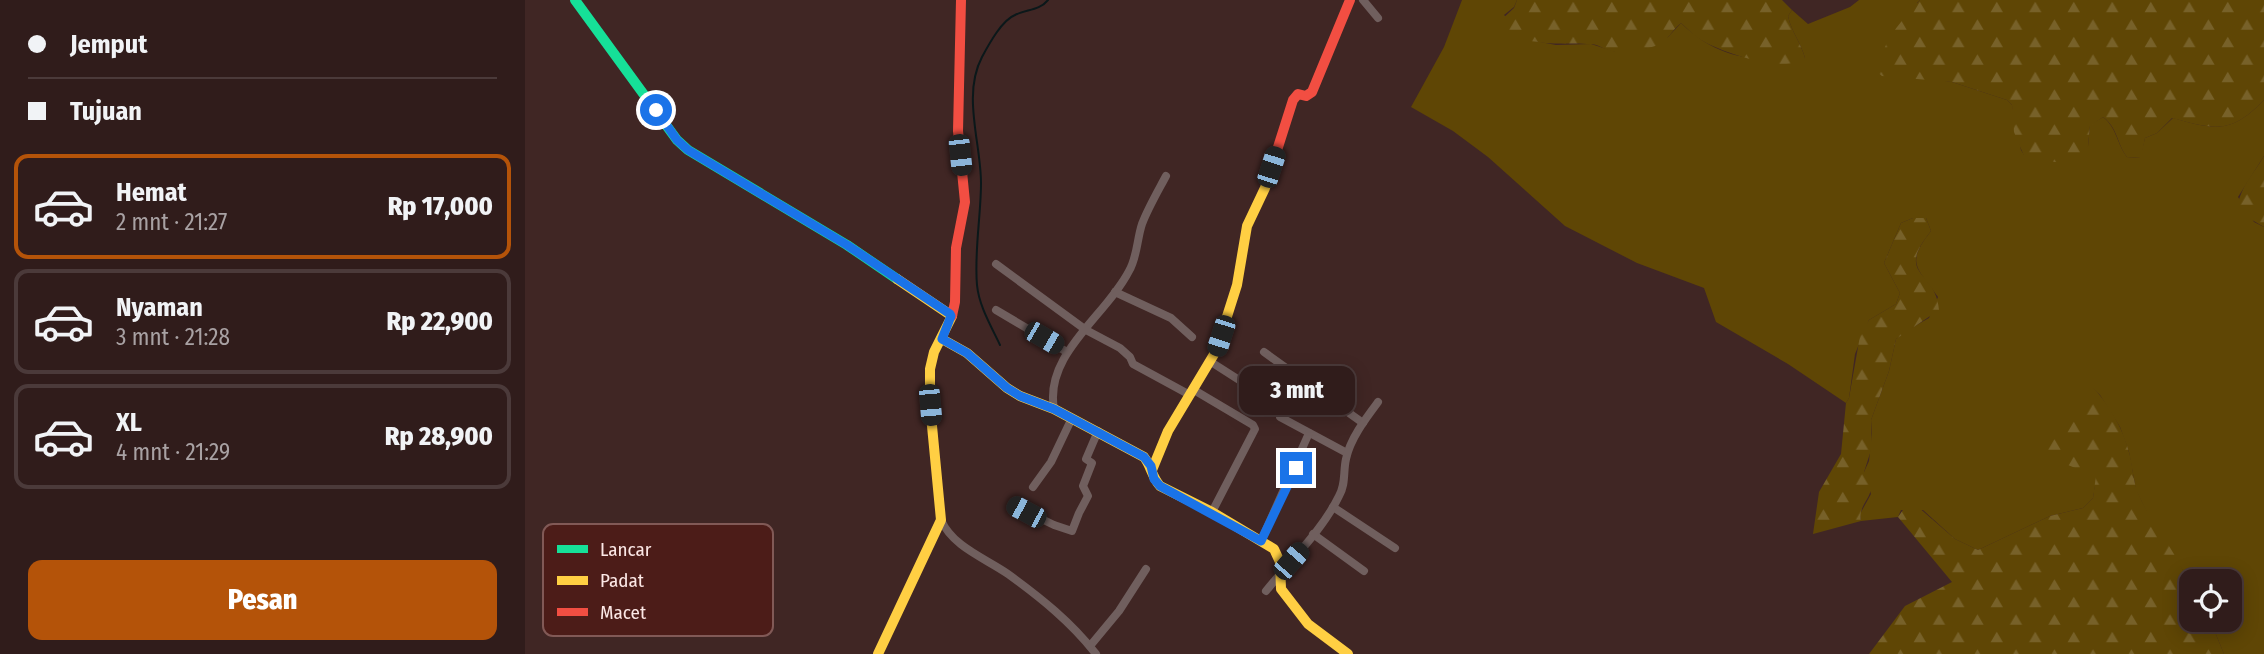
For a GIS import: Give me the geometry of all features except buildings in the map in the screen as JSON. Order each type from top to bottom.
[{"type":"street","points":[[575,0],[666,125],[688,150],[847,245],[951,316]]},
{"type":"street","points":[[961,0],[958,131],[964,215],[955,248],[954,302],[951,316],[934,352],[930,369],[941,520],[946,531],[962,545],[1006,573],[1057,611],[1096,654]]},
{"type":"street","points":[[1152,470],[1168,431],[1211,362],[1237,285],[1247,226],[1265,188],[1293,100],[1298,94],[1306,96],[1312,92],[1350,0]]},
{"type":"street","points":[[1363,0],[1378,18]]},
{"type":"street","points":[[1054,409],[1053,380],[1067,352],[1131,270],[1142,223],[1165,176]]},
{"type":"street","points":[[996,264],[1086,330],[1120,348],[1133,364],[1253,425],[1256,434],[1212,512]]},
{"type":"street","points":[[1115,292],[1171,318],[1192,337]]},
{"type":"street","points":[[996,310],[1067,352]]},
{"type":"street","points":[[942,339],[967,353],[1013,392],[1054,409],[1144,457],[1160,486],[1212,512],[1278,554],[1281,589],[1308,624],[1348,654]]},
{"type":"street","points":[[1264,352],[1363,423]]},
{"type":"street","points":[[1211,362],[1283,408],[1280,417],[1347,453]]},
{"type":"street","points":[[1266,591],[1333,507],[1343,488],[1347,453],[1378,402]]},
{"type":"street","points":[[1033,486],[1051,462],[1072,418]]},
{"type":"street","points":[[1013,505],[1072,531],[1088,496],[1083,486],[1092,463],[1086,459],[1098,431]]},
{"type":"street","points":[[1261,541],[1296,468],[1309,433]]},
{"type":"street","points":[[1333,507],[1395,548]]},
{"type":"street","points":[[878,654],[941,520]]},
{"type":"street","points":[[1313,534],[1364,571]]},
{"type":"street","points":[[1090,646],[1119,611],[1146,569]]},
{"type":"green space","points":[[1462,0],[1517,0],[1514,7],[1504,15],[1530,40],[1556,45],[1591,44],[1616,52],[1647,48],[1668,37],[1681,23],[1709,45],[1739,56],[1805,58],[1789,21],[1788,16],[1792,10],[1808,24],[1850,7],[1859,0],[1920,0],[1917,3],[1926,78],[1952,82],[2007,100],[2012,105],[2024,155],[2088,146],[2090,125],[2103,117],[2111,126],[2127,157],[2140,158],[2145,138],[2157,133],[2173,118],[2212,127],[2222,126],[2242,119],[2264,100],[2264,156],[2238,197],[2254,222],[2264,227],[2264,654],[2224,654],[2215,632],[2242,632],[2242,569],[2182,569],[2155,529],[2136,490],[2129,452],[2120,427],[2100,395],[2091,386],[2082,399],[2098,468],[2093,498],[2083,508],[2050,516],[1978,550],[1955,539],[1923,510],[1901,510],[1898,517],[1861,521],[1860,514],[1871,494],[1864,472],[1869,461],[1871,420],[1889,371],[1896,339],[1929,318],[1938,297],[1917,265],[1918,251],[1931,231],[1926,218],[1913,218],[1901,223],[1884,263],[1900,293],[1896,304],[1869,320],[1855,354],[1846,403],[1788,364],[1716,322],[1704,288],[1637,263],[1565,226],[1488,157],[1453,131],[1411,107],[1444,47]]},
{"type":"green space","points":[[1517,0],[1782,0],[1792,10],[1788,16],[1789,21],[1805,58],[1784,64],[1739,56],[1703,41],[1681,23],[1658,45],[1631,52],[1612,51],[1593,44],[1527,40],[1506,30],[1499,22],[1514,8]]},
{"type":"green space","points":[[1920,0],[2264,0],[2264,100],[2242,119],[2222,126],[2212,127],[2172,118],[2157,133],[2145,138],[2141,158],[2127,157],[2112,126],[2103,117],[2090,126],[2088,146],[2082,157],[2055,162],[2024,156],[2014,132],[2012,105],[2007,100],[1952,82],[1882,76],[1876,71],[1893,32]]},
{"type":"green space","points":[[2264,156],[2264,227],[2237,211],[2244,188]]},
{"type":"green space","points":[[1913,218],[1926,218],[1931,231],[1916,257],[1916,265],[1931,287],[1939,310],[1896,339],[1889,371],[1871,420],[1872,447],[1864,472],[1868,474],[1871,488],[1862,509],[1861,521],[1813,534],[1819,492],[1841,454],[1846,403],[1860,336],[1869,320],[1896,304],[1900,293],[1884,263],[1901,223]]},
{"type":"green space","points":[[2091,385],[2104,400],[2120,427],[2138,493],[2182,569],[2179,569],[2179,632],[2215,632],[2224,654],[1869,654],[1905,606],[1952,582],[1898,517],[1910,500],[1955,539],[1978,550],[2050,516],[2083,508],[2093,498],[2097,468],[2085,472],[2051,458],[2041,450]]},
{"type":"waterway","points":[[1000,345],[983,308],[977,285],[981,183],[973,87],[982,57],[1001,27],[1010,18],[1037,8],[1048,0]]},
{"type":"traffic: fast","points":[[575,0],[677,140],[688,150],[847,245],[897,279]]},
{"type":"traffic: slow","points":[[1152,470],[1168,431],[1216,351],[1237,285],[1247,226],[1272,166]]},
{"type":"traffic: slow","points":[[878,654],[941,520],[930,405],[930,369],[934,352],[952,316],[897,279]]},
{"type":"traffic: slow","points":[[942,339],[967,353],[1020,396],[1054,409],[1144,457],[1160,486],[1212,512],[1274,549],[1280,562],[1281,589],[1308,624],[1348,654]]},
{"type":"traffic: jam","points":[[952,316],[955,302],[956,248],[965,202],[958,131],[961,0]]},
{"type":"traffic: jam","points":[[1272,166],[1293,100],[1298,94],[1306,96],[1312,92],[1350,0]]},
{"type":"route","points":[[656,110],[677,140],[688,150],[847,245],[950,314],[942,339],[967,353],[1007,388],[1098,431],[1144,457],[1160,486],[1261,541],[1296,468]]}]
